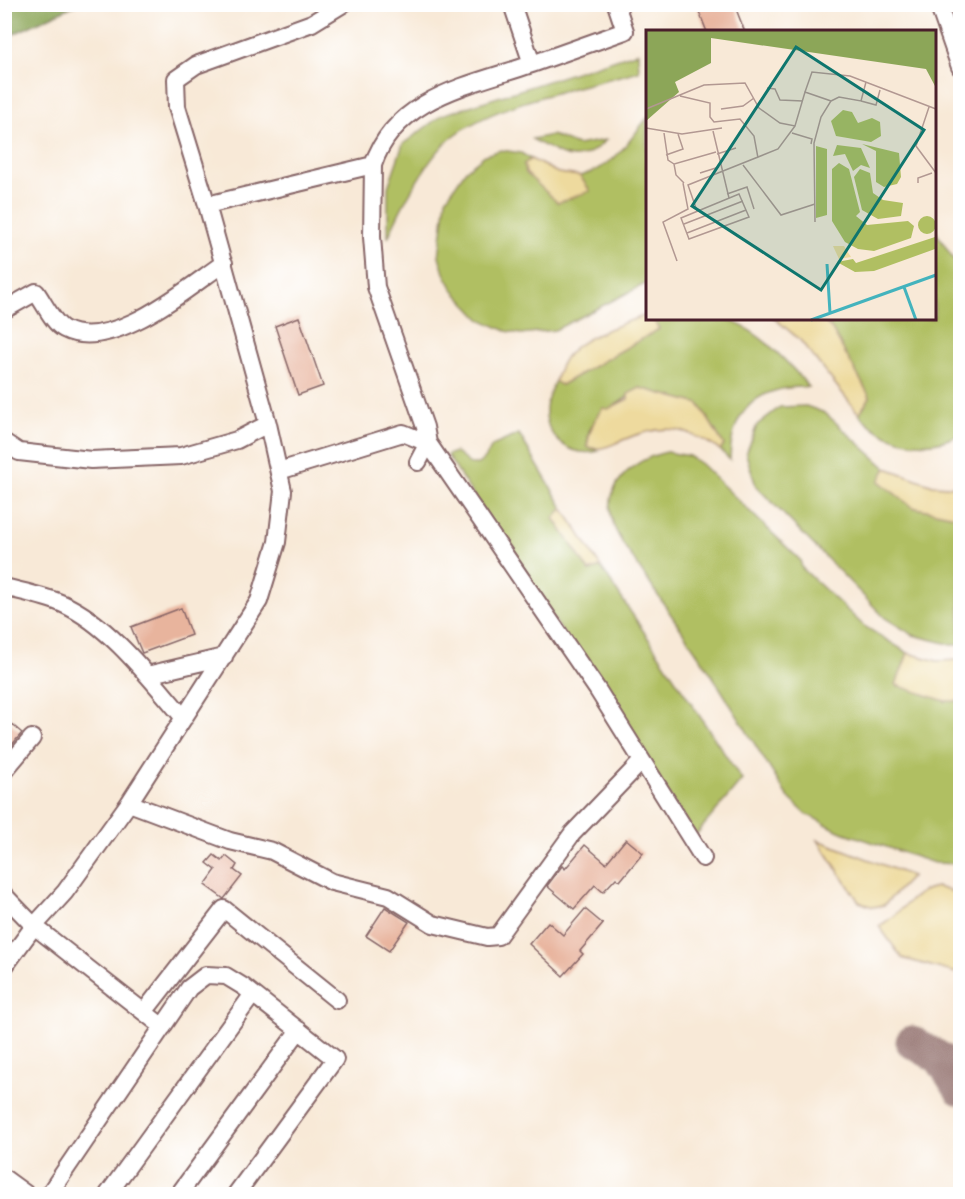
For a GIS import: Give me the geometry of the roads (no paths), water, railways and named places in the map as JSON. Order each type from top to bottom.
[{"type":"lane","points":[[4,967],[34,927],[65,892],[129,804],[224,657],[259,601],[278,542],[283,491],[279,471],[224,263],[177,107],[176,79],[196,65],[312,23],[343,4]]},
{"type":"lane","points":[[512,4],[532,64]]},
{"type":"lane","points":[[616,4],[625,31],[431,99],[403,117],[387,133],[373,165],[372,237],[376,287],[429,442],[597,689],[703,858]]},
{"type":"lane","points":[[938,4],[960,67]]},
{"type":"lane","points":[[207,205],[373,165]]},
{"type":"lane","points":[[4,310],[36,292],[62,328],[77,334],[98,336],[140,318],[224,263]]},
{"type":"lane","points":[[4,442],[19,452],[91,460],[181,456],[237,440],[268,424]]},
{"type":"lane","points":[[279,471],[403,433],[429,442]]},
{"type":"lane","points":[[418,462],[429,442]]},
{"type":"lane","points":[[4,587],[61,603],[87,616],[147,675],[184,718]]},
{"type":"lane","points":[[147,675],[224,657]]},
{"type":"lane","points":[[4,771],[32,738]]},
{"type":"lane","points":[[129,804],[230,841],[273,851],[332,882],[388,896],[434,924],[487,937],[498,936],[572,834],[641,762]]},
{"type":"lane","points":[[5,898],[34,927],[163,1027]]},
{"type":"lane","points":[[144,1012],[224,909],[337,1000]]},
{"type":"lane","points":[[49,1194],[189,988],[206,975],[226,976],[253,994],[335,1059],[236,1194]]},
{"type":"lane","points":[[108,1194],[253,994]]},
{"type":"lane","points":[[179,1194],[299,1030]]},
{"type":"lane","points":[[4,1178],[26,1194]]}]
